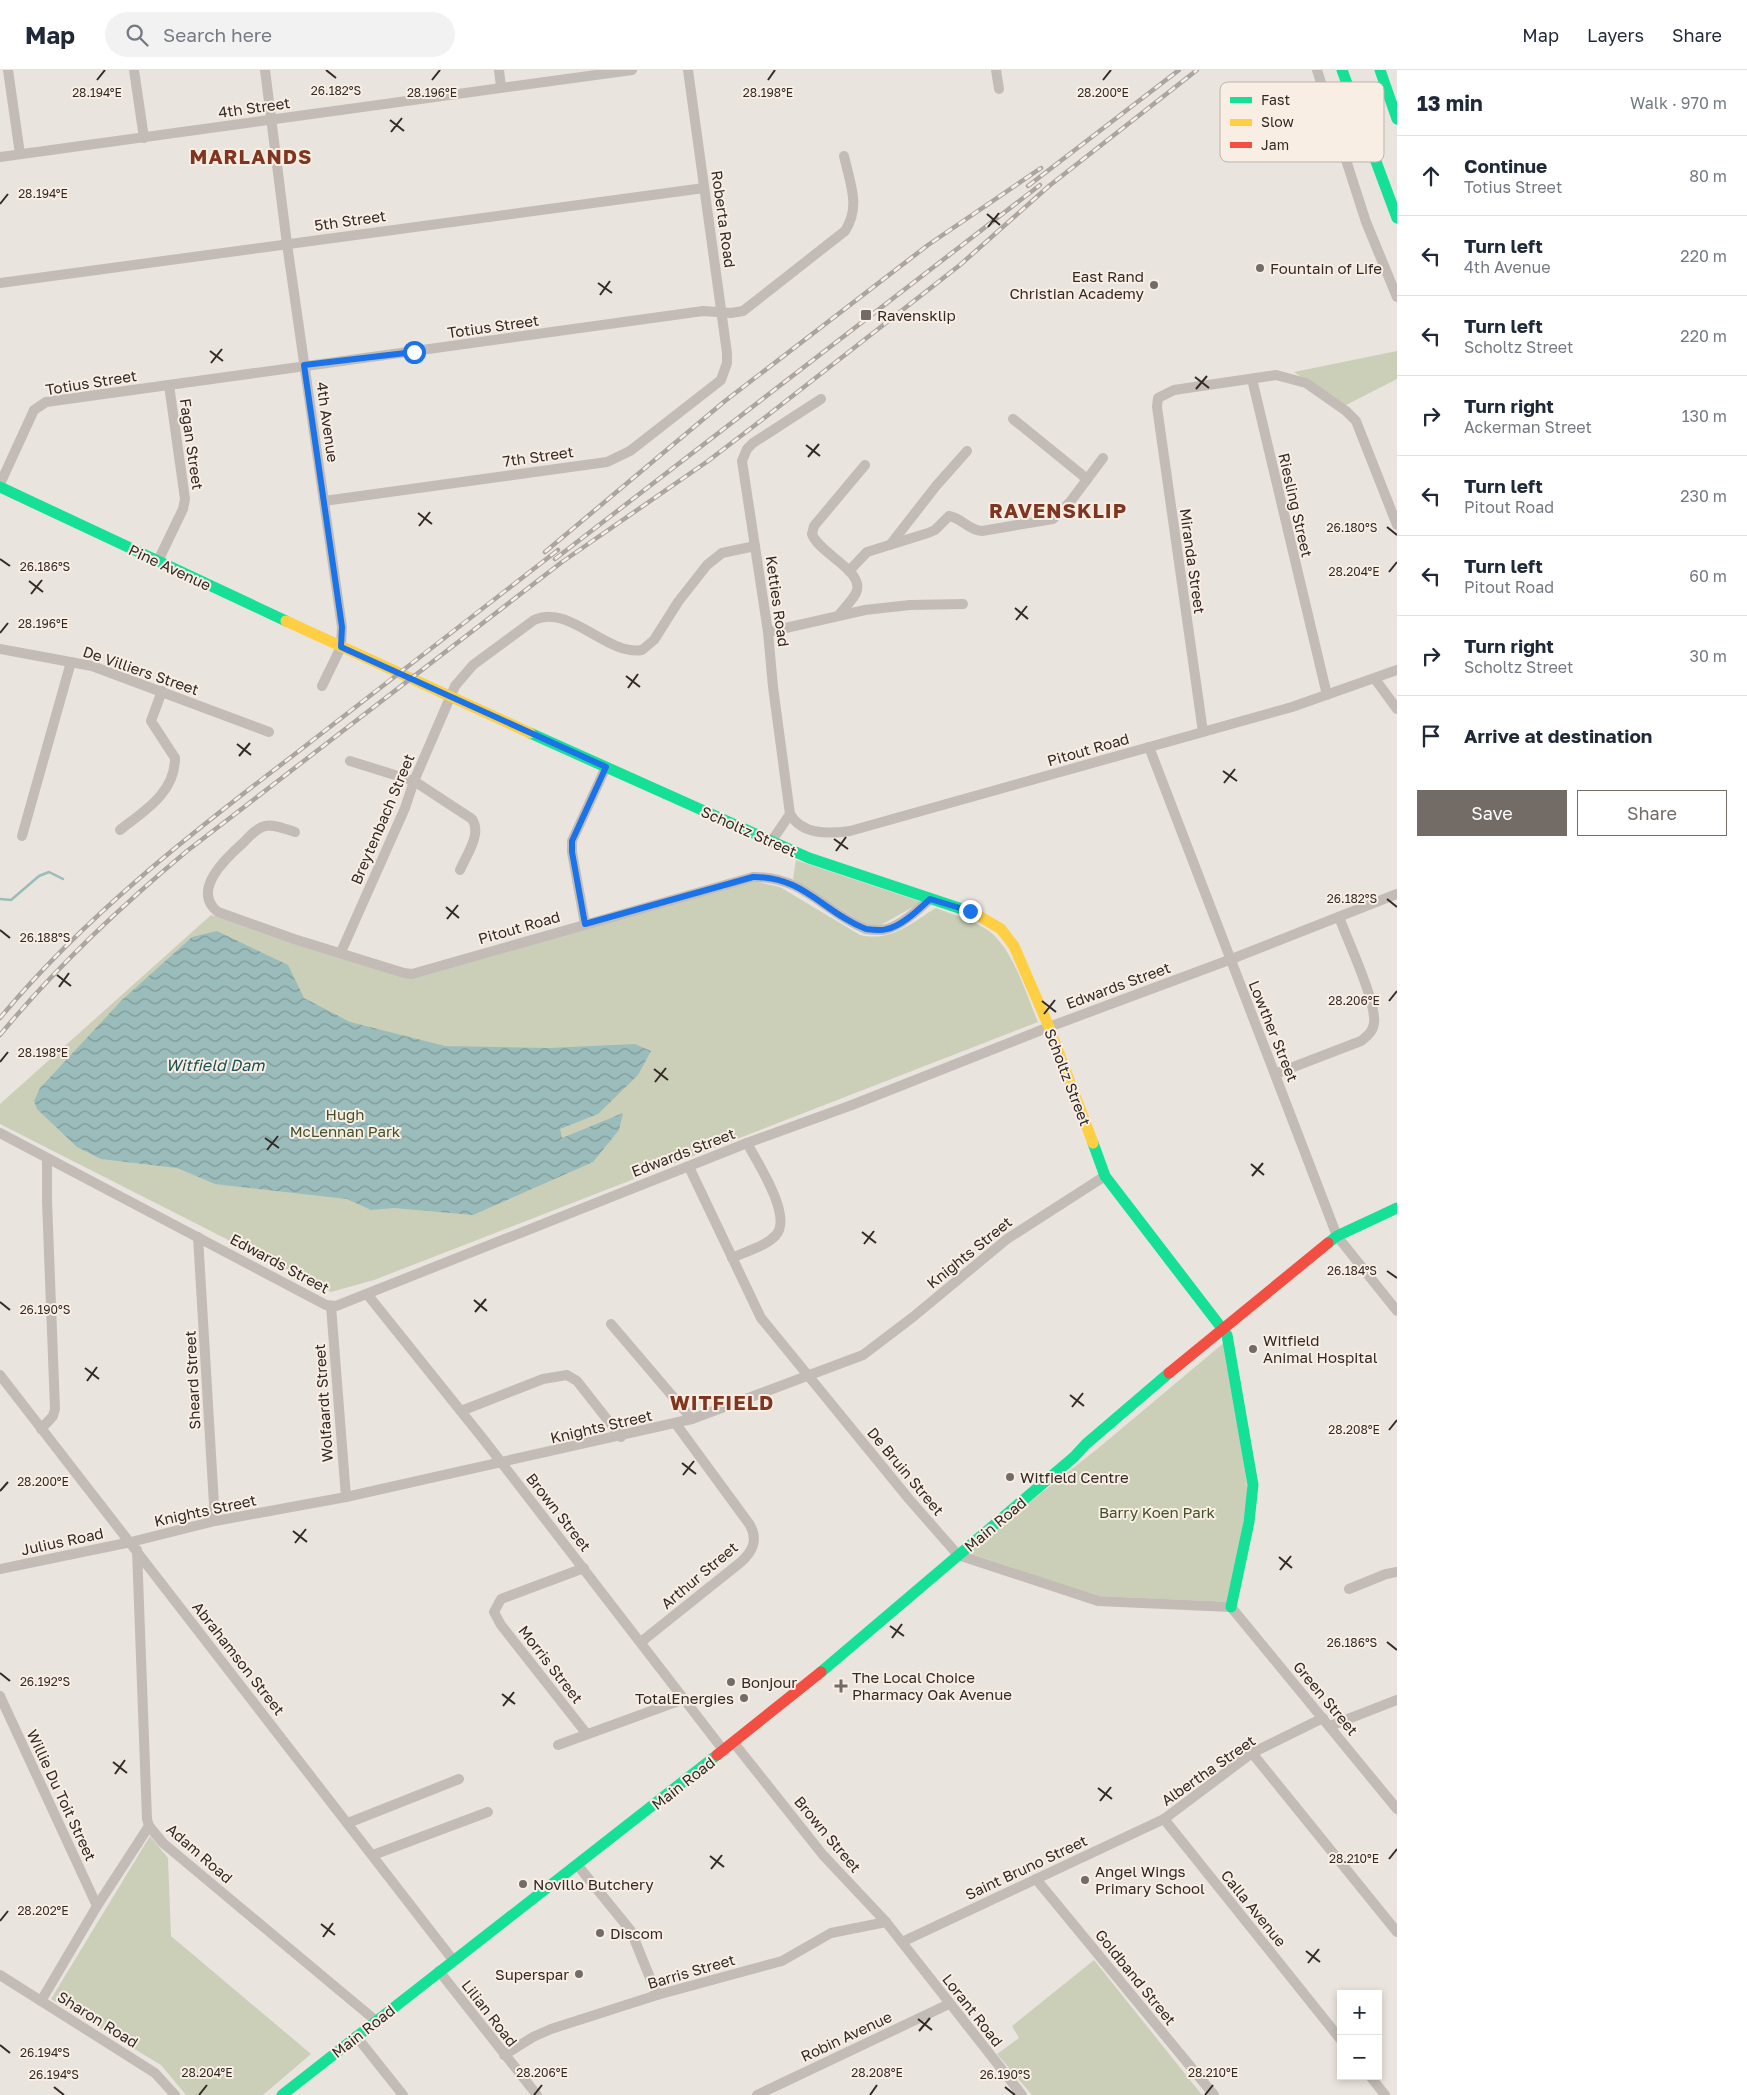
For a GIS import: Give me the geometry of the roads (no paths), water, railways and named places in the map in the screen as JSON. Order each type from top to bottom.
[{"type":"main road","points":[[1342,70],[1347,82]]},
{"type":"main road","points":[[1348,70],[1352,82]]},
{"type":"main road","points":[[1380,70],[1397,119]]},
{"type":"main road","points":[[1377,162],[1397,218]]},
{"type":"main road","name":"Pine Avenue","points":[[0,485],[341,647]]},
{"type":"main road","name":"Scholtz Street","points":[[341,647],[809,858],[979,915],[1005,933],[1018,954],[1049,1027],[1105,1176],[1225,1332],[1253,1485],[1245,1548],[1231,1608]]},
{"type":"main road","name":"Main Road","points":[[282,2095],[453,1960],[579,1867],[734,1743],[1074,1457],[1090,1448],[1225,1332],[1341,1237],[1397,1208]]},
{"type":"street","points":[[8,70],[20,154]]},
{"type":"street","points":[[134,70],[144,138]]},
{"type":"street","name":"4th Avenue","points":[[265,70],[287,244],[342,627],[341,647],[322,686]]},
{"type":"street","points":[[499,70],[501,87]]},
{"type":"street","name":"4th Street","points":[[0,157],[632,70]]},
{"type":"street","name":"Roberta Road","points":[[688,70],[727,352],[725,372]]},
{"type":"street","points":[[996,70],[999,89]]},
{"type":"street","points":[[1317,70],[1321,82]]},
{"type":"street","name":"Totius Street","points":[[0,485],[29,419],[39,405],[304,365],[703,311],[731,313],[742,311],[845,231],[854,215],[854,205],[844,156]]},
{"type":"street","points":[[1347,162],[1366,222],[1397,297]]},
{"type":"street","name":"5th Street","points":[[0,283],[704,188]]},
{"type":"street","name":"7th Street","points":[[324,501],[607,462],[630,452],[714,387],[725,372]]},
{"type":"street","points":[[1252,379],[1276,376],[1297,379],[1319,391],[1352,416],[1358,424],[1397,525]]},
{"type":"street","name":"Miranda Street","points":[[1203,732],[1157,407],[1158,398],[1174,390],[1252,379]]},
{"type":"street","name":"Riesling Street","points":[[1252,379],[1327,695]]},
{"type":"street","name":"Fagan Street","points":[[158,561],[183,509],[185,499],[169,385]]},
{"type":"street","name":"Ketties Road","points":[[790,814],[773,687],[768,632],[742,467],[745,452],[753,443],[821,399]]},
{"type":"street","points":[[1013,419],[1087,479]]},
{"type":"street","points":[[890,545],[936,486],[967,451]]},
{"type":"street","points":[[849,571],[863,554],[935,530],[949,516],[957,518],[972,529],[982,531],[1048,522],[1061,512],[1103,458]]},
{"type":"street","points":[[838,615],[857,592],[856,580],[849,571],[820,547],[812,534],[814,526],[865,464]]},
{"type":"street","name":"Breytenbach Street","points":[[341,952],[405,808],[414,781],[449,697],[461,678],[473,665],[534,620],[544,616],[561,618],[626,650],[637,651],[646,648],[707,565],[722,553],[755,546]]},
{"type":"street","points":[[768,632],[838,615],[910,605],[963,604]]},
{"type":"street","name":"De Villiers Street","points":[[0,649],[71,662],[110,672],[269,732]]},
{"type":"street","points":[[22,836],[71,662]]},
{"type":"street","name":"Pitout Road","points":[[790,814],[797,823],[811,830],[827,833],[850,831],[1203,732],[1327,695],[1397,670]]},
{"type":"street","points":[[1375,679],[1397,709]]},
{"type":"street","points":[[120,830],[160,798],[175,764],[175,758],[151,721],[162,692]]},
{"type":"street","name":"Lowther Street","points":[[1149,747],[1229,960],[1341,1237],[1397,1311]]},
{"type":"street","points":[[350,761],[414,781],[463,812],[476,825],[475,836],[460,870]]},
{"type":"street","points":[[585,924],[572,852],[572,841],[606,767]]},
{"type":"street","points":[[772,842],[790,814]]},
{"type":"street","name":"Pitout Road","points":[[295,832],[274,826],[265,826],[258,829],[224,860],[215,872],[208,893],[211,907],[218,912],[412,974],[753,877],[771,877],[788,881],[866,929],[882,930],[891,928],[921,908],[930,899]]},
{"type":"street","name":"Edwards Street","points":[[0,1133],[331,1306],[367,1294],[747,1143],[852,1106],[1049,1027],[1229,960],[1397,894]]},
{"type":"street","points":[[1275,1074],[1361,1041],[1374,1026],[1373,1007],[1339,917]]},
{"type":"street","points":[[732,1258],[771,1240],[778,1232],[782,1220],[780,1208],[747,1143]]},
{"type":"street","points":[[41,1429],[53,1416],[55,1408],[47,1201],[48,1159]]},
{"type":"street","name":"De Bruin Street","points":[[689,1167],[761,1318],[908,1499],[958,1555]]},
{"type":"street","name":"Knights Street","points":[[134,1546],[215,1522],[346,1497],[692,1420],[807,1374],[858,1357],[872,1349],[1007,1239],[1105,1176]]},
{"type":"street","name":"Sheard Street","points":[[198,1237],[215,1522]]},
{"type":"street","name":"Brown Street","points":[[367,1294],[502,1463],[724,1751]]},
{"type":"street","name":"Wolfaardt Street","points":[[331,1306],[346,1497]]},
{"type":"street","points":[[611,1324],[692,1420]]},
{"type":"street","points":[[461,1411],[543,1379],[567,1375],[577,1381],[621,1437]]},
{"type":"street","name":"Abrahamson Street","points":[[0,1376],[134,1546],[453,1960]]},
{"type":"street","name":"Arthur Street","points":[[641,1642],[741,1562],[754,1546],[754,1532],[750,1525],[676,1424]]},
{"type":"street","name":"Julius Road","points":[[0,1569],[134,1546]]},
{"type":"street","name":"Adam Road","points":[[134,1546],[147,1819],[149,1826],[163,1843],[375,2020]]},
{"type":"street","points":[[958,1555],[1098,1601],[1231,1608]]},
{"type":"street","name":"Morris Street","points":[[584,1568],[502,1599],[494,1612],[500,1625],[586,1733]]},
{"type":"street","points":[[1349,1589],[1386,1574],[1397,1572]]},
{"type":"street","name":"Green Street","points":[[1231,1608],[1397,1809]]},
{"type":"street","name":"Willie Du Toit Street","points":[[0,1696],[97,1906]]},
{"type":"street","points":[[558,1745],[586,1733],[684,1699]]},
{"type":"street","name":"Albertha Street","points":[[1164,1819],[1252,1753],[1326,1722],[1397,1700]]},
{"type":"street","name":"Brown Street","points":[[734,1743],[823,1855],[886,1922],[902,1942]]},
{"type":"street","points":[[1252,1753],[1397,1932]]},
{"type":"street","points":[[348,1823],[460,1779]]},
{"type":"street","points":[[373,1855],[488,1812]]},
{"type":"street","name":"Saint Bruno Street","points":[[902,1942],[1164,1819]]},
{"type":"street","name":"Calla Avenue","points":[[1164,1819],[1337,2035]]},
{"type":"street","points":[[41,2001],[97,1906],[149,1826]]},
{"type":"street","points":[[579,1867],[631,1931],[657,1996]]},
{"type":"street","name":"Goldband Street","points":[[1036,1879],[1214,2095]]},
{"type":"street","name":"Barris Street","points":[[504,2055],[533,2037],[551,2029],[657,1996],[789,1959],[831,1933],[886,1922]]},
{"type":"street","name":"Lorant Road","points":[[902,1942],[1022,2095]]},
{"type":"street","name":"Lilian Road","points":[[440,1971],[537,2095]]},
{"type":"street","name":"Sharon Road","points":[[0,1975],[155,2073],[176,2095]]},
{"type":"street","name":"Robin Avenue","points":[[757,2095],[949,2004]]},
{"type":"street","points":[[356,2036],[403,2095]]},
{"type":"street","points":[[1373,2080],[1385,2095]]},
{"type":"water","name":"Witfield Dam","points":[[217,931],[288,965],[304,998],[350,1022],[445,1046],[549,1048],[635,1044],[651,1051],[638,1075],[598,1114],[560,1129],[562,1138],[623,1113],[619,1130],[593,1162],[473,1215],[394,1208],[371,1210],[347,1199],[215,1184],[177,1168],[101,1159],[77,1147],[37,1109],[34,1101],[40,1088],[122,1000],[192,937]]},
{"type":"waterway","points":[[0,899],[11,900],[39,876],[49,872],[63,879]]},
{"type":"railway","points":[[1028,186],[1179,70]]},
{"type":"railway","points":[[0,1035],[43,985],[89,939],[187,851],[562,562],[708,461],[763,419],[960,265],[1049,186],[1197,70]]},
{"type":"railway","points":[[545,552],[725,401],[928,245],[1041,168]]},
{"type":"railway","points":[[555,559],[1040,185]]},
{"type":"railway","points":[[0,1018],[67,945],[178,846],[558,550]]},
{"type":"place","name":"Fountain of Life","points":[[1260,268]]},
{"type":"place","name":"East Rand Christian Academy","points":[[1154,285]]},
{"type":"place","name":"Ravensklip","points":[[866,315]]},
{"type":"place","name":"Witfield Animal Hospital","points":[[1253,1349]]},
{"type":"place","name":"Witfield Centre","points":[[1010,1477]]},
{"type":"place","name":"Bonjour","points":[[731,1682]]},
{"type":"place","name":"The Local Choice Pharmacy Oak Avenue","points":[[841,1686]]},
{"type":"place","name":"TotalEnergies","points":[[744,1698]]},
{"type":"place","name":"Angel Wings Primary School","points":[[1085,1880]]},
{"type":"place","name":"Novillo Butchery","points":[[523,1884]]},
{"type":"place","name":"Discom","points":[[600,1933]]},
{"type":"place","name":"Superspar","points":[[579,1974]]},
{"type":"district","name":"MARLANDS","points":[[251,156]]},
{"type":"district","name":"RAVENSKLIP","points":[[1058,510]]},
{"type":"district","name":"WITFIELD","points":[[722,1402]]},
{"type":"park label","name":"Hugh McLennan Park","points":[[345,1122]]},
{"type":"park label","name":"Barry Koen Park","points":[[1157,1512]]}]
